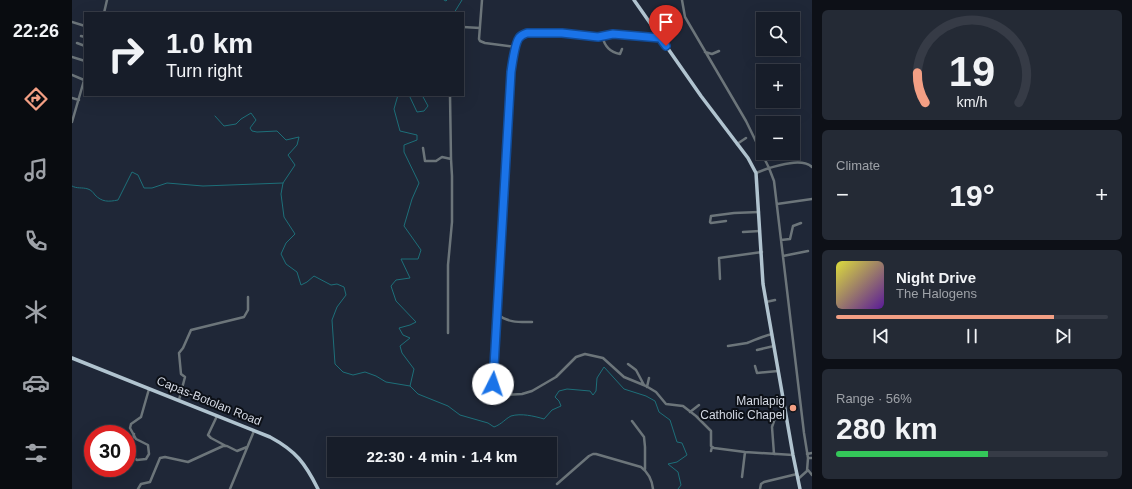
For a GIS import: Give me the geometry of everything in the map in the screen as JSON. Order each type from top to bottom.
[{"type":"main road","points":[[634,0],[756,173],[763,284],[792,455],[800,489]]},
{"type":"main road","name":"Capas-Botolan Road","points":[[72,358],[254,430],[276,441],[296,455],[308,469],[318,489]]},
{"type":"street","points":[[104,12],[107,0]]},
{"type":"street","points":[[482,0],[480,41],[516,48]]},
{"type":"street","points":[[682,0],[685,17],[746,121],[770,168],[774,181],[808,456],[808,470],[812,475]]},
{"type":"street","points":[[72,22],[84,26]]},
{"type":"street","points":[[464,27],[480,28]]},
{"type":"street","points":[[660,38],[613,34],[591,37],[562,33],[527,33],[522,34],[519,38],[512,62],[511,72],[493,384],[494,388],[503,396],[517,395],[532,391],[556,376],[576,357],[582,354],[604,358],[619,374],[656,392],[667,405],[681,405],[690,412],[710,431],[712,447],[711,452]]},
{"type":"street","points":[[602,36],[604,44],[610,51],[620,54],[622,50]]},
{"type":"street","points":[[77,43],[84,45]]},
{"type":"street","points":[[705,52],[712,54],[719,50]]},
{"type":"street","points":[[72,57],[84,61]]},
{"type":"street","points":[[72,75],[84,79]]},
{"type":"street","points":[[72,121],[84,82]]},
{"type":"street","points":[[448,333],[448,265],[452,222],[450,96]]},
{"type":"street","points":[[72,98],[78,100]]},
{"type":"street","points":[[737,144],[746,138]]},
{"type":"street","points":[[423,148],[425,161],[436,161],[442,158],[451,159]]},
{"type":"street","points":[[756,173],[770,168],[798,163],[807,164],[812,167]]},
{"type":"street","points":[[777,204],[812,199]]},
{"type":"street","points":[[726,221],[711,223],[710,218],[711,216],[734,213],[759,212]]},
{"type":"street","points":[[781,240],[790,239],[793,226],[800,223]]},
{"type":"street","points":[[743,232],[760,231]]},
{"type":"street","points":[[783,256],[808,251]]},
{"type":"street","points":[[720,279],[720,258],[762,252]]},
{"type":"street","points":[[179,400],[185,377],[181,374],[180,351],[183,348],[190,330],[244,317],[248,310],[248,297]]},
{"type":"street","points":[[766,302],[775,300]]},
{"type":"street","points":[[497,314],[510,322],[532,322]]},
{"type":"street","points":[[728,346],[749,342],[762,336],[772,334]]},
{"type":"street","points":[[757,350],[774,346]]},
{"type":"street","points":[[628,364],[636,370],[645,386]]},
{"type":"street","points":[[755,366],[757,373],[778,371]]},
{"type":"street","points":[[645,386],[649,378]]},
{"type":"street","points":[[132,425],[141,417],[149,388]]},
{"type":"street","points":[[690,412],[699,405]]},
{"type":"street","points":[[774,412],[775,418],[772,427],[774,454]]},
{"type":"street","points":[[218,416],[208,435],[237,451],[247,447]]},
{"type":"street","points":[[632,421],[644,437],[645,470]]},
{"type":"street","points":[[230,489],[254,430]]},
{"type":"street","points":[[134,434],[138,440],[148,445],[149,454],[146,459],[137,460],[129,453],[134,434]]},
{"type":"street","points":[[138,489],[141,484],[150,482],[160,458],[165,457],[188,462],[227,446]]},
{"type":"street","points":[[712,447],[745,452],[792,455]]},
{"type":"street","points":[[742,477],[745,452]]},
{"type":"street","points":[[808,456],[812,453]]},
{"type":"street","points":[[557,484],[593,454],[637,466],[645,470],[650,478],[653,489]]},
{"type":"street","points":[[808,456],[812,458]]},
{"type":"street","points":[[798,479],[808,470]]},
{"type":"street","points":[[760,489],[761,484],[764,482],[797,474]]},
{"type":"waterway","points":[[455,12],[462,0]]},
{"type":"waterway","points":[[398,96],[394,109],[400,131],[417,135],[417,140],[404,145],[404,152],[419,183],[412,199],[404,226],[421,250],[418,259],[401,259],[410,278],[396,280],[391,286],[396,301],[416,322],[399,328],[403,335],[410,338],[400,346],[402,353],[414,369],[410,386],[418,394],[448,406],[460,415],[488,423],[494,427],[515,415],[528,415],[544,419],[552,410],[561,406],[555,397],[559,391],[567,389],[590,391],[593,395],[596,391],[597,378],[604,367],[624,389],[646,396],[655,401],[659,412],[670,420],[677,442],[682,443],[687,455],[677,462],[668,464],[678,472],[681,485],[678,489]]},
{"type":"waterway","points":[[409,96],[417,112],[424,111],[428,106],[423,96]]},
{"type":"waterway","points":[[215,116],[224,126],[236,124],[251,113],[256,120],[250,128],[252,131],[277,131],[286,140],[299,137],[297,145],[288,155],[295,165],[283,183],[281,194],[284,217],[295,234],[286,243],[281,254],[286,264],[297,272],[301,285],[314,276],[331,285],[337,284],[344,287],[346,295],[337,307],[332,320],[335,364],[343,372],[353,375],[365,372],[386,382],[410,386]]},
{"type":"waterway","points":[[72,186],[89,189],[100,199],[108,201],[118,200],[132,172],[138,175],[144,188],[152,188],[167,183],[203,186],[283,183]]},
{"type":"place","name":"Manlapig Catholic Chapel","points":[[793,408]]},
{"type":"route","points":[[493,384],[511,72],[512,62],[520,36],[527,33],[562,33],[591,37],[613,34],[660,38],[666,46]]}]
